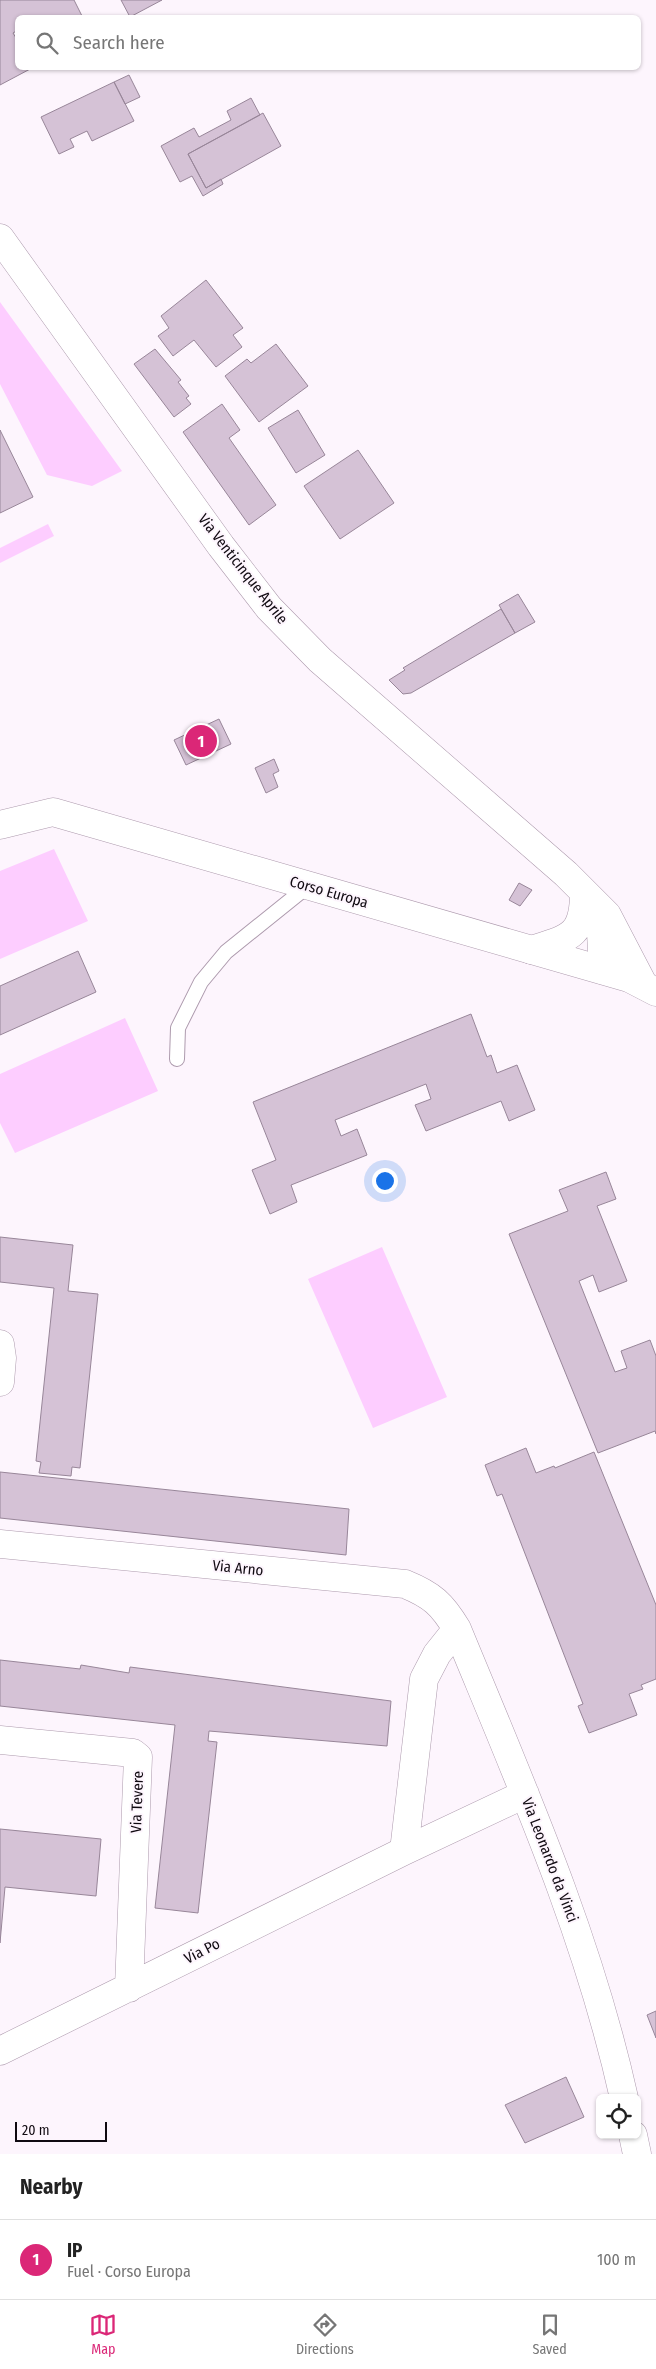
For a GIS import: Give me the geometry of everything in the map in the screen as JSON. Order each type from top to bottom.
[{"type":"street","name":"Via Venticinque Aprile","points":[[0,238],[221,546],[269,608],[326,666],[474,793],[584,892],[607,915],[649,988]]},
{"type":"street","name":"Corso Europa","points":[[0,825],[53,812],[604,970],[649,988]]},
{"type":"street","name":"Via Venticinque Aprile","points":[[584,892],[599,921],[604,970]]},
{"type":"street","points":[[531,950],[560,940],[576,931],[584,913],[584,892]]},
{"type":"street","points":[[604,970],[615,955],[619,936]]},
{"type":"street","points":[[0,1344],[2,1358],[0,1382]]},
{"type":"street","name":"Via Arno","points":[[0,1544],[406,1584],[425,1592],[440,1603],[457,1629]]},
{"type":"street","points":[[404,1851],[424,1679],[437,1654],[457,1629]]},
{"type":"street","name":"Via Leonardo da Vinci","points":[[457,1629],[525,1794],[568,1907],[600,2003],[623,2094]]},
{"type":"street","name":"Via Tevere","points":[[0,1740],[133,1753],[138,1757],[129,1988]]},
{"type":"street","name":"Via Po","points":[[0,2050],[404,1851],[525,1794]]},
{"type":"street","points":[[633,2139],[637,2154]]},
{"type":"lane","points":[[177,1060],[178,1028],[201,982],[226,952],[308,886]]},
{"type":"shaded area","points":[[0,302],[122,471],[92,486],[47,475],[0,384]]},
{"type":"shaded area","points":[[48,524],[54,536],[0,563],[0,548]]},
{"type":"shaded area","points":[[54,849],[88,921],[0,959],[0,871]]},
{"type":"shaded area","points":[[125,1018],[158,1091],[15,1153],[0,1123],[0,1074]]},
{"type":"shaded area","points":[[382,1247],[447,1397],[373,1428],[308,1279]]},
{"type":"building","points":[[0,0],[74,0],[82,15],[15,15],[15,32],[13,33],[15,36],[15,70],[28,70],[0,85]]},
{"type":"building","points":[[121,0],[162,0],[134,15],[129,15]]},
{"type":"building","points":[[129,75],[140,97],[125,104],[114,82]]},
{"type":"building","points":[[114,82],[134,121],[92,141],[87,131],[70,139],[74,147],[59,154],[41,117]]},
{"type":"building","points":[[251,98],[260,115],[188,154],[206,188],[221,179],[223,184],[203,196],[192,176],[180,182],[161,146],[194,128],[199,137],[231,120],[227,111]]},
{"type":"building","points":[[263,113],[281,146],[206,188],[188,154]]},
{"type":"building","points":[[206,280],[243,328],[233,335],[242,347],[216,367],[194,340],[173,356],[158,336],[169,328],[161,316]]},
{"type":"building","points":[[276,344],[308,386],[259,422],[225,376],[247,359],[251,363]]},
{"type":"building","points":[[155,349],[181,380],[178,382],[189,396],[186,398],[191,404],[174,417],[134,364]]},
{"type":"building","points":[[222,404],[240,430],[229,438],[276,505],[249,525],[183,432]]},
{"type":"building","points":[[298,410],[325,455],[296,473],[268,428]]},
{"type":"building","points":[[0,430],[33,497],[0,513]]},
{"type":"building","points":[[358,450],[394,503],[340,539],[304,486]]},
{"type":"building","points":[[518,594],[535,622],[515,633],[499,605]]},
{"type":"building","points":[[501,609],[515,633],[411,693],[403,694],[389,680],[405,670],[403,668]]},
{"type":"building","points":[[219,719],[231,744],[186,765],[174,740]]},
{"type":"building","points":[[274,759],[279,771],[273,774],[278,787],[266,793],[255,768]]},
{"type":"building","points":[[519,883],[532,890],[520,906],[509,900]]},
{"type":"building","points":[[78,951],[96,992],[0,1035],[0,986]]},
{"type":"building","points":[[471,1014],[487,1057],[491,1055],[497,1073],[517,1065],[535,1110],[509,1121],[501,1101],[426,1131],[415,1105],[431,1099],[426,1084],[335,1120],[341,1136],[357,1129],[367,1155],[291,1185],[297,1202],[270,1214],[252,1170],[276,1160],[253,1102]]},
{"type":"building","points":[[606,1172],[616,1199],[597,1206],[627,1281],[599,1292],[593,1275],[579,1281],[615,1372],[627,1368],[621,1351],[650,1340],[656,1356],[656,1434],[655,1431],[598,1453],[509,1234],[568,1211],[559,1190]]},
{"type":"building","points":[[0,1237],[73,1245],[68,1291],[98,1294],[80,1468],[72,1467],[71,1476],[39,1473],[41,1462],[36,1461],[54,1288],[0,1282]]},
{"type":"building","points":[[526,1448],[536,1473],[554,1466],[555,1468],[594,1452],[656,1605],[656,1679],[641,1685],[643,1689],[629,1694],[637,1715],[589,1733],[578,1706],[583,1704],[502,1494],[497,1496],[485,1465]]},
{"type":"building","points":[[0,1472],[349,1509],[346,1555],[0,1518]]},
{"type":"building","points":[[0,1660],[80,1669],[81,1665],[129,1673],[130,1667],[391,1701],[387,1746],[209,1731],[208,1741],[217,1742],[198,1913],[155,1908],[175,1725],[0,1706]]},
{"type":"building","points":[[0,1829],[101,1839],[96,1896],[5,1887],[0,1943]]},
{"type":"building","points":[[656,2011],[656,2038],[647,2015]]},
{"type":"building","points":[[566,2077],[584,2117],[525,2143],[505,2105]]},
{"type":"place","name":"IP","points":[[201,741]]}]
